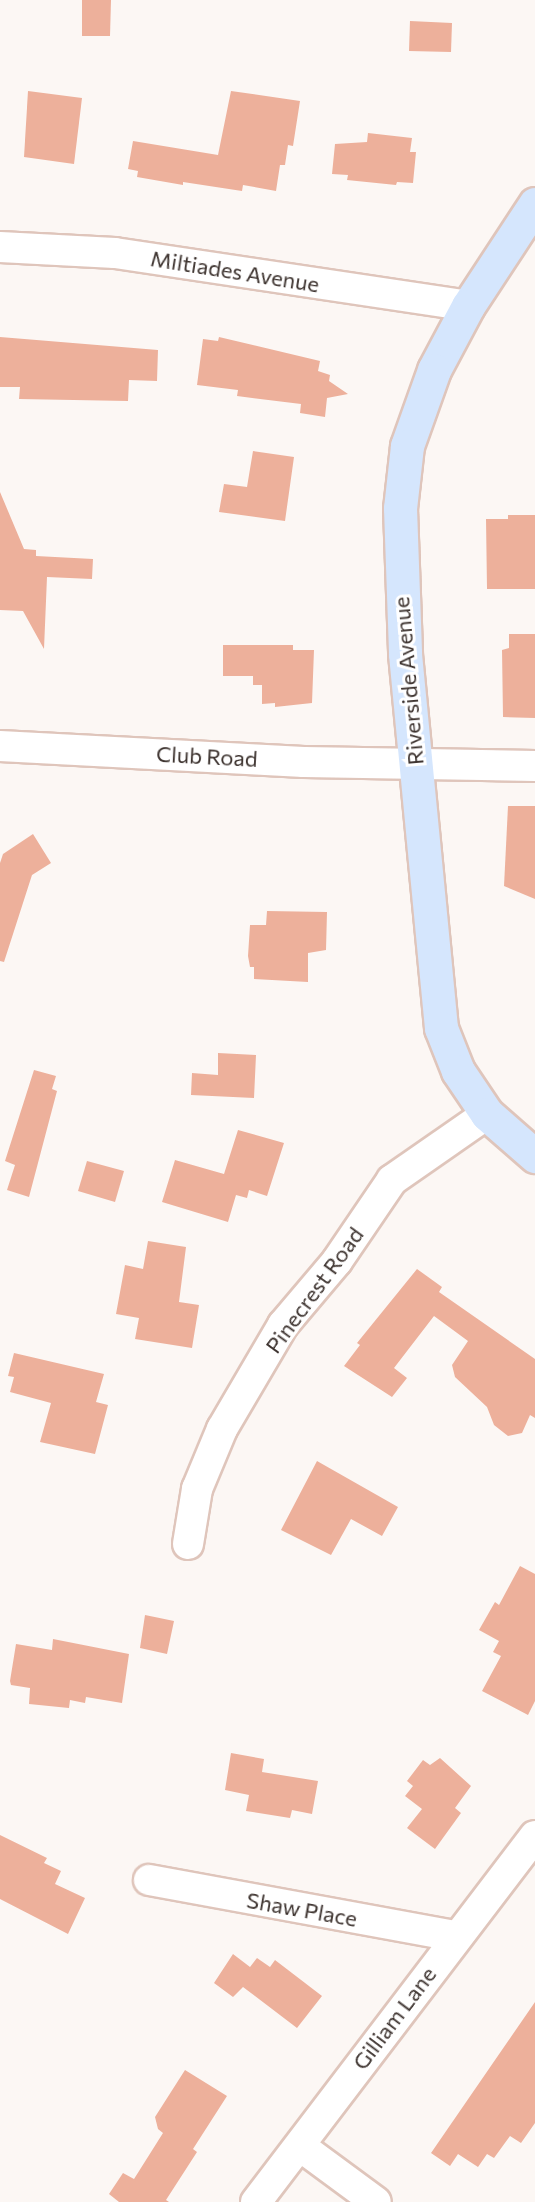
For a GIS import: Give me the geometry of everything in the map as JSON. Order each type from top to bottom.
[{"type":"street","name":"Riverside Avenue","points":[[535,204],[468,306],[423,396],[407,446],[400,588],[414,763],[441,1028],[458,1071],[487,1114],[535,1156]]},
{"type":"street","name":"Miltiades Avenue","points":[[0,247],[115,253],[468,306]]},
{"type":"street","name":"Club Road","points":[[0,746],[304,762],[535,766]]},
{"type":"street","name":"Pinecrest Road","points":[[188,1544],[197,1489],[222,1429],[283,1325],[337,1261],[392,1180],[487,1114]]},
{"type":"street","name":"Gilliam Lane","points":[[256,2202],[455,1936],[535,1836]]},
{"type":"street","name":"Shaw Place","points":[[149,1880],[455,1936]]},
{"type":"street","points":[[300,2146],[376,2202]]},
{"type":"building","points":[[82,0],[111,0],[110,36],[82,36]]},
{"type":"building","points":[[410,21],[452,23],[451,52],[409,51]]},
{"type":"building","points":[[28,91],[82,98],[74,164],[24,157]]},
{"type":"building","points":[[231,91],[300,101],[293,146],[288,145],[285,165],[280,165],[276,191],[243,185],[242,191],[183,182],[183,185],[137,177],[138,171],[128,169],[133,141],[218,155]]},
{"type":"building","points":[[368,133],[412,138],[410,152],[416,152],[413,183],[397,182],[396,185],[347,180],[348,175],[332,174],[335,144],[367,142]]},
{"type":"building","points":[[0,337],[158,350],[157,381],[129,380],[128,401],[19,399],[20,387],[0,387]]},
{"type":"building","points":[[219,337],[320,361],[318,371],[330,375],[329,381],[348,394],[327,398],[325,417],[300,413],[301,404],[237,396],[238,390],[197,385],[203,339],[218,341]]},
{"type":"building","points":[[253,451],[294,457],[285,521],[219,512],[224,484],[247,487]]},
{"type":"building","points":[[0,492],[24,549],[36,550],[36,556],[93,559],[92,579],[47,577],[44,649],[23,611],[0,610]]},
{"type":"building","points":[[508,515],[535,515],[535,589],[487,589],[486,519],[508,519]]},
{"type":"building","points":[[509,634],[535,634],[535,718],[503,717],[502,650],[509,648]]},
{"type":"building","points":[[223,645],[293,645],[293,650],[314,650],[312,703],[275,707],[275,703],[262,704],[262,685],[253,685],[253,676],[223,676]]},
{"type":"building","points":[[508,806],[535,806],[535,899],[504,886]]},
{"type":"building","points":[[33,834],[51,863],[32,875],[4,962],[0,961],[0,863],[3,854]]},
{"type":"building","points":[[267,911],[327,912],[326,950],[308,953],[308,982],[254,979],[254,967],[250,967],[248,956],[250,925],[266,925]]},
{"type":"building","points":[[218,1053],[256,1055],[254,1098],[191,1095],[192,1073],[218,1075]]},
{"type":"building","points":[[34,1070],[56,1076],[52,1089],[57,1091],[29,1197],[7,1190],[15,1165],[5,1161]]},
{"type":"building","points":[[238,1130],[284,1143],[267,1196],[249,1190],[247,1198],[236,1195],[228,1222],[162,1202],[175,1160],[224,1174]]},
{"type":"building","points":[[87,1161],[124,1171],[115,1202],[78,1191]]},
{"type":"building","points":[[148,1241],[186,1247],[179,1302],[199,1305],[192,1348],[135,1339],[139,1318],[116,1314],[125,1265],[143,1269]]},
{"type":"building","points":[[417,1269],[442,1287],[439,1292],[535,1359],[535,1418],[530,1415],[522,1433],[508,1436],[494,1425],[487,1407],[455,1377],[452,1365],[468,1341],[434,1316],[394,1368],[407,1378],[392,1397],[344,1366],[360,1345],[357,1343]]},
{"type":"building","points":[[14,1353],[104,1374],[96,1402],[108,1405],[95,1454],[40,1442],[51,1403],[10,1392],[14,1377],[8,1376]]},
{"type":"building","points":[[317,1461],[398,1507],[382,1536],[351,1519],[331,1555],[281,1530]]},
{"type":"building","points":[[520,1566],[535,1574],[535,1701],[528,1715],[482,1691],[501,1656],[493,1652],[499,1641],[479,1630],[495,1602],[499,1605]]},
{"type":"building","points":[[145,1615],[174,1621],[167,1654],[140,1648]]},
{"type":"building","points":[[53,1639],[129,1654],[122,1703],[86,1697],[85,1703],[70,1700],[69,1708],[29,1704],[30,1688],[11,1685],[10,1681],[16,1644],[52,1650]]},
{"type":"building","points":[[231,1753],[264,1759],[262,1772],[318,1781],[312,1814],[292,1810],[290,1818],[246,1811],[249,1795],[225,1790]]},
{"type":"building","points":[[440,1758],[471,1786],[455,1808],[461,1813],[435,1849],[407,1828],[422,1809],[405,1796],[413,1786],[407,1781],[423,1760],[430,1765]]},
{"type":"building","points":[[0,1835],[47,1858],[44,1863],[61,1871],[55,1884],[85,1898],[68,1934],[0,1899]]},
{"type":"building","points":[[233,1954],[250,1967],[257,1958],[270,1967],[275,1960],[322,1996],[297,2028],[243,1987],[233,1997],[214,1983]]},
{"type":"building","points":[[535,2002],[535,2123],[521,2143],[510,2136],[494,2158],[487,2154],[478,2167],[458,2154],[450,2166],[431,2153]]},
{"type":"building","points":[[185,2070],[227,2096],[193,2149],[197,2152],[166,2200],[169,2202],[119,2202],[109,2194],[123,2173],[134,2179],[163,2133],[158,2129],[155,2117]]}]
